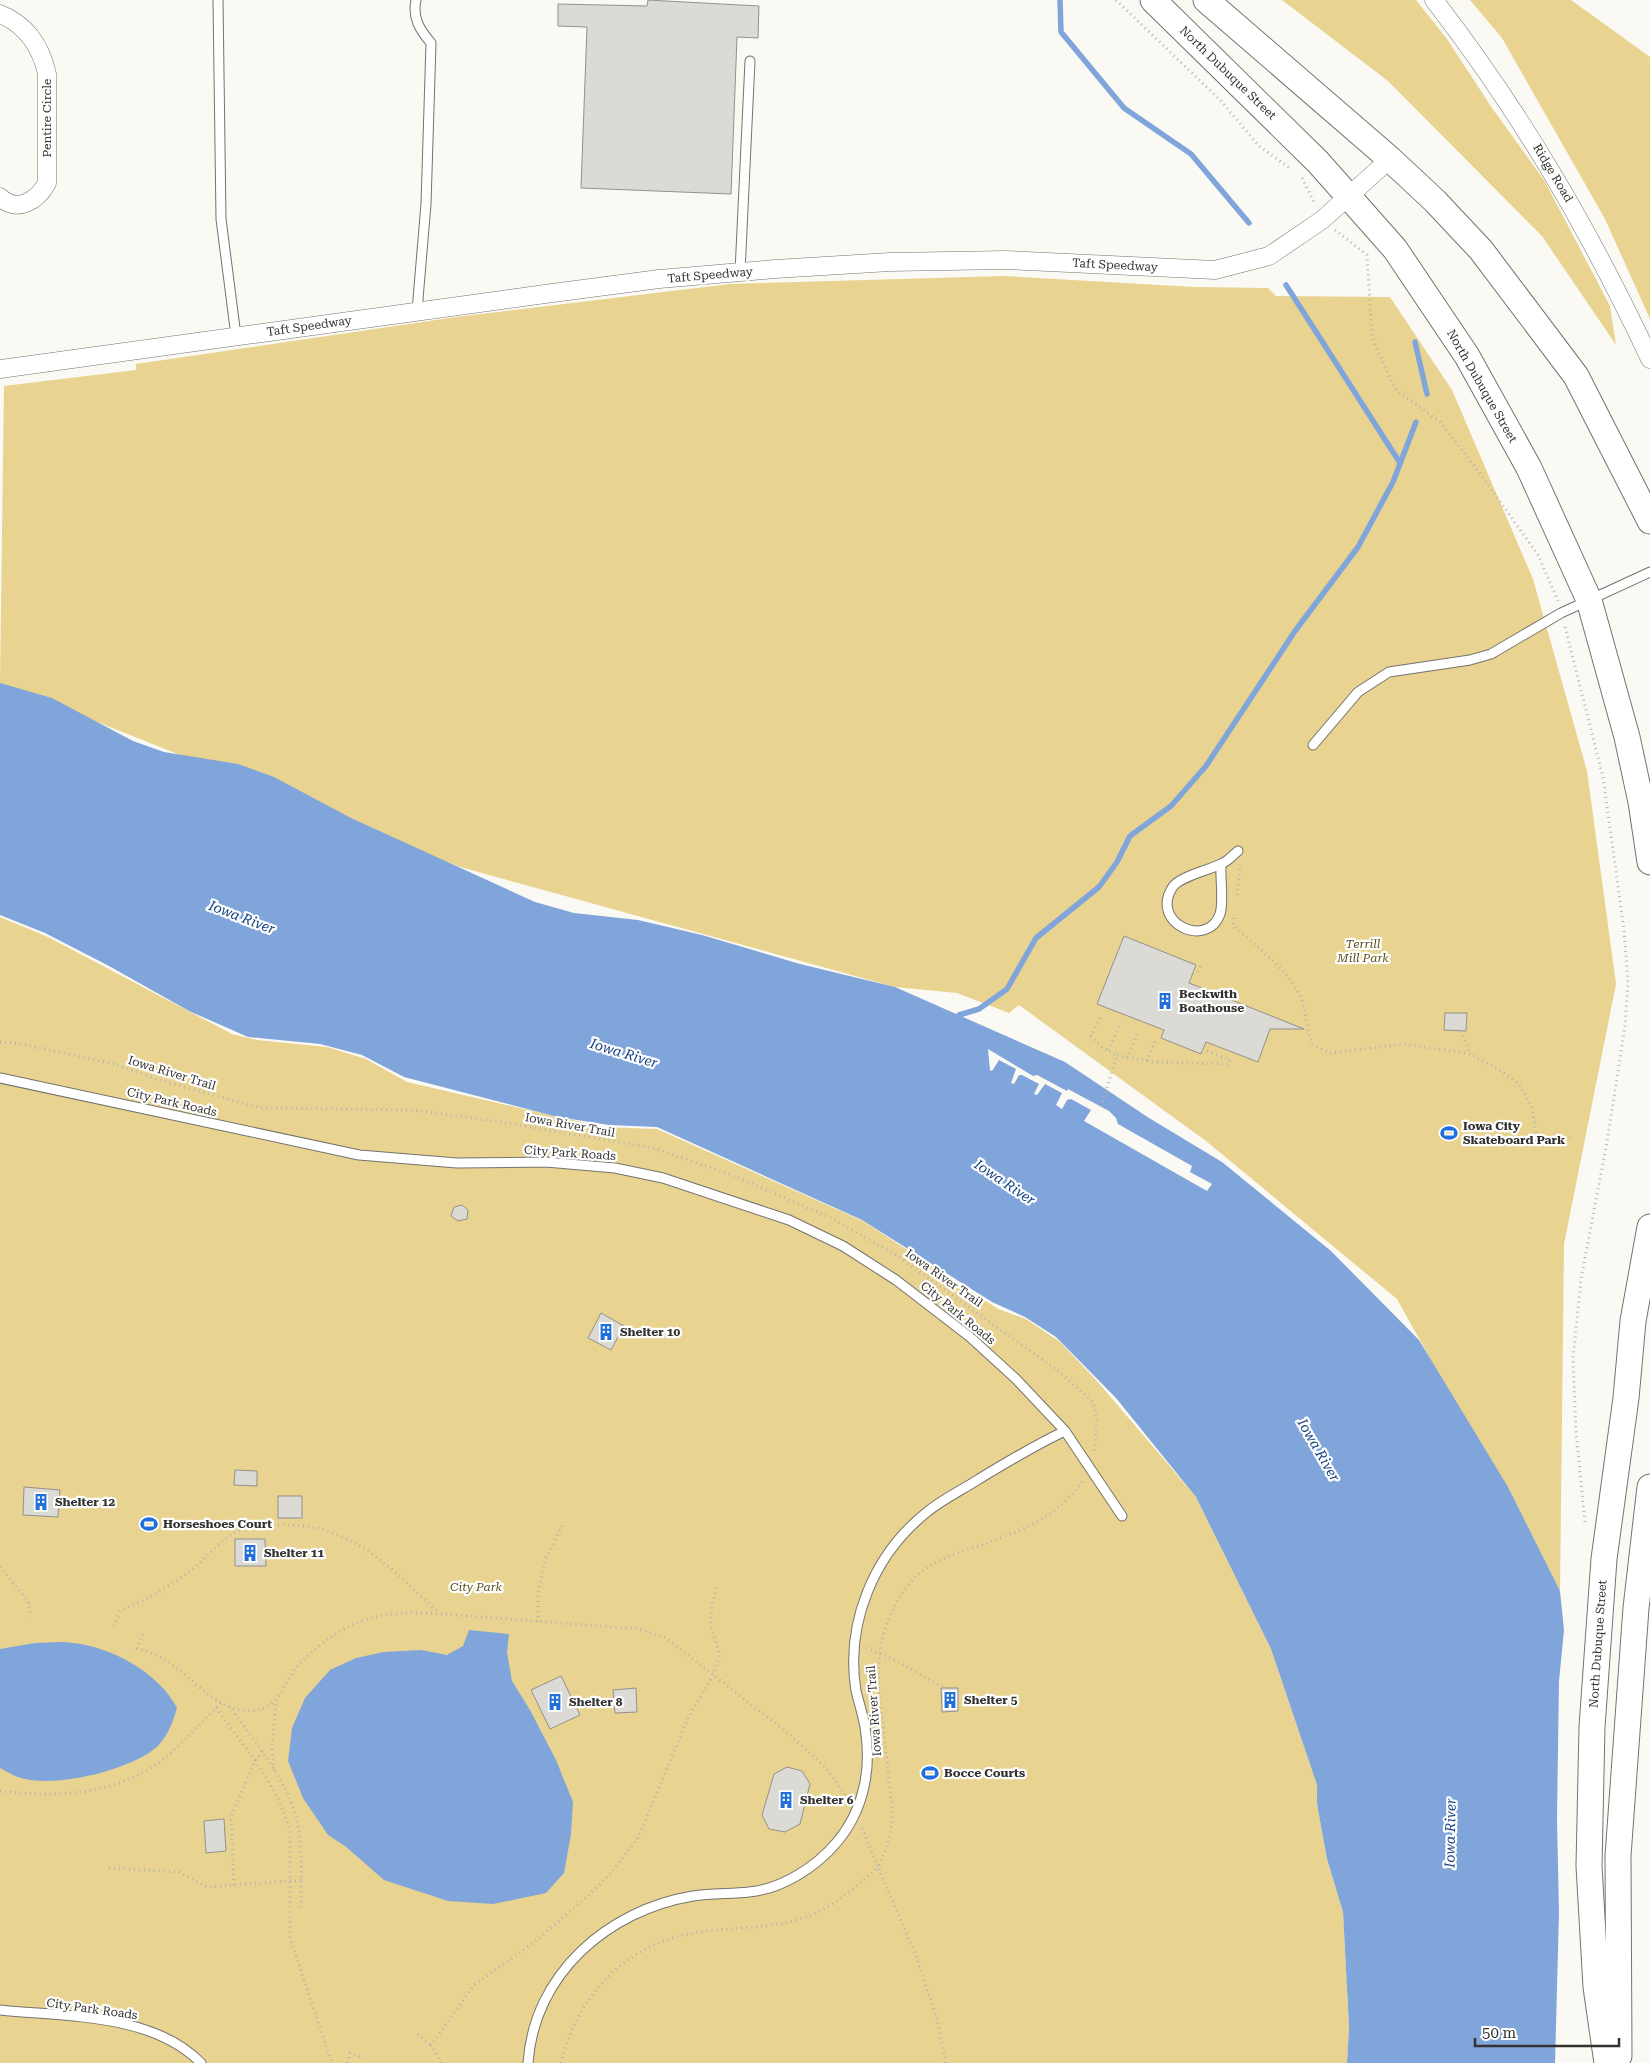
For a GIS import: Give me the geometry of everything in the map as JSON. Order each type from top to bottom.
[{"type":"main road","name":"North Dubuque Street","points":[[1153,0],[1318,162],[1395,249],[1467,356],[1529,468],[1589,600],[1627,737],[1641,802],[1650,862]]},
{"type":"main road","points":[[1206,0],[1390,159],[1435,201],[1481,250],[1576,376],[1650,521]]},
{"type":"main road","name":"North Dubuque Street","points":[[1607,2063],[1596,1987],[1589,1866],[1592,1726],[1604,1559],[1626,1398],[1633,1321],[1650,1228]]},
{"type":"main road","points":[[1619,2063],[1618,1856],[1636,1608],[1650,1487]]},
{"type":"street","name":"Ridge Road","points":[[1434,0],[1493,79],[1553,170],[1606,266],[1650,359]]},
{"type":"street","name":"Pentire Circle","points":[[0,14],[20,25],[34,41],[43,57],[47,74],[47,183],[41,194],[32,201],[21,205],[10,203],[0,197]]},
{"type":"street","name":"Taft Speedway","points":[[0,369],[650,280],[740,272],[890,262],[1006,260],[1215,270],[1270,256],[1322,220],[1390,159]]},
{"type":"lane","points":[[218,0],[222,219],[236,336]]},
{"type":"lane","points":[[416,0],[415,16],[422,32],[431,43],[426,204],[417,311]]},
{"type":"lane","points":[[740,272],[750,61]]},
{"type":"lane","points":[[1313,745],[1358,692],[1389,672],[1470,660],[1491,654],[1561,613],[1650,572]]},
{"type":"lane","points":[[1221,864],[1220,913],[1215,923],[1204,930],[1190,931],[1181,928],[1173,922],[1169,913],[1167,904],[1171,889],[1186,878],[1221,864],[1238,851]]},
{"type":"lane","name":"City Park Roads","points":[[0,1078],[47,1086],[252,1134],[359,1155],[457,1163],[546,1162],[615,1168],[663,1178],[789,1220],[843,1246],[896,1280],[952,1322],[1016,1379],[1065,1431],[1122,1516]]},
{"type":"lane","points":[[528,2063],[536,2020],[546,1997],[562,1970],[584,1947],[612,1925],[638,1912],[666,1902],[694,1896],[752,1892],[776,1886],[799,1875],[820,1859],[837,1842],[855,1812],[866,1778],[868,1754],[865,1726],[856,1690],[854,1659],[855,1643],[864,1598],[877,1570],[891,1548],[929,1510],[1030,1448],[1065,1431]]},
{"type":"lane","name":"City Park Roads","points":[[0,2010],[126,2023],[152,2031],[177,2043],[201,2063]]},
{"type":"path","points":[[1116,0],[1221,101],[1259,146],[1301,177],[1322,220],[1367,255],[1372,337],[1395,389],[1440,422],[1479,472],[1538,555],[1558,600],[1603,777],[1624,930],[1628,982],[1625,1026],[1607,1142],[1581,1279],[1573,1359],[1576,1432],[1586,1527]]},
{"type":"path","points":[[1237,900],[1240,862],[1238,851]]},
{"type":"path","points":[[1234,917],[1233,926],[1288,975],[1301,998],[1307,1031],[1313,1045],[1330,1053],[1405,1044],[1470,1054],[1498,1069],[1519,1084],[1532,1107],[1537,1140]]},
{"type":"path","points":[[1198,972],[1200,965]]},
{"type":"path","points":[[1100,1018],[1091,1036],[1117,1055],[1147,1061],[1229,1064],[1230,1060],[1202,1049]]},
{"type":"path","points":[[1108,1050],[1120,1025]]},
{"type":"path","points":[[1461,1031],[1470,1054]]},
{"type":"path","points":[[1127,1058],[1138,1032]]},
{"type":"path","points":[[1147,1061],[1156,1039]]},
{"type":"path","name":"Iowa River Trail","points":[[0,1042],[21,1044],[115,1064],[159,1080],[261,1108],[414,1110],[653,1148],[729,1174],[831,1218],[896,1255],[1070,1380],[1093,1402],[1098,1422],[1091,1468],[1076,1490],[1054,1513],[1026,1529],[930,1566],[906,1587],[885,1627],[880,1653],[879,1688],[893,1814],[891,1835],[886,1852],[878,1867]]},
{"type":"path","points":[[1101,1107],[1117,1055]]},
{"type":"path","points":[[1495,1140],[1505,1144],[1518,1145],[1537,1140],[1571,1138]]},
{"type":"path","points":[[538,1622],[538,1593],[546,1558],[564,1522]]},
{"type":"path","points":[[114,1626],[121,1611],[191,1571],[224,1540],[238,1531],[258,1526],[314,1526],[340,1534],[362,1547],[392,1570],[440,1614]]},
{"type":"path","points":[[0,1567],[28,1600],[31,1617]]},
{"type":"path","points":[[431,2045],[474,1985],[537,1940],[589,1896],[638,1838],[688,1718],[712,1675],[720,1654],[711,1627],[711,1610],[717,1586]]},
{"type":"path","points":[[274,1771],[272,1747],[276,1703],[296,1667],[342,1630],[366,1620],[399,1612],[440,1614],[638,1628],[666,1638],[789,1734],[826,1768],[855,1812],[916,1956],[937,2019],[946,2063]]},
{"type":"path","points":[[143,1634],[137,1648],[169,1662],[222,1703],[240,1710],[260,1709],[276,1703]]},
{"type":"path","points":[[855,1643],[880,1653],[946,1689]]},
{"type":"path","points":[[0,1791],[55,1796],[133,1779],[166,1757],[222,1703]]},
{"type":"path","points":[[229,1706],[262,1751],[296,1815],[301,1849],[301,1908]]},
{"type":"path","points":[[216,1708],[255,1760],[287,1820],[290,1832],[290,1938],[332,2063]]},
{"type":"path","points":[[234,1885],[231,1817],[255,1760],[262,1751]]},
{"type":"path","points":[[560,2063],[571,2028],[582,2009],[595,1991],[623,1963],[666,1939],[693,1933],[781,1923],[812,1914],[846,1896],[878,1867]]},
{"type":"path","points":[[109,1868],[179,1872],[207,1888],[301,1880]]},
{"type":"path","points":[[418,2034],[431,2045],[441,2063]]},
{"type":"path","points":[[347,2063],[350,2053],[364,2058]]},
{"type":"green space","points":[[1282,0],[1416,0],[1447,39],[1492,108],[1544,180],[1610,306],[1616,345],[1542,236],[1388,81]]},
{"type":"green space","points":[[1470,0],[1571,0],[1650,57],[1650,319],[1605,219],[1502,38]]},
{"type":"green space","name":"Terrill Mill Park","points":[[1004,276],[1194,287],[1268,288],[1276,296],[1390,297],[1452,390],[1533,579],[1587,771],[1616,984],[1564,1244],[1560,1591],[1397,1299],[1206,1141],[1019,1005],[1009,1013],[957,993],[895,987],[460,867],[0,683],[4,386],[136,370],[136,364],[456,317],[730,284]]},
{"type":"green space","name":"City Park","points":[[0,917],[48,937],[232,1034],[257,1040],[327,1047],[366,1059],[407,1082],[603,1127],[657,1129],[863,1221],[998,1309],[1026,1319],[1060,1342],[1097,1381],[1196,1497],[1271,1649],[1317,1785],[1317,1804],[1327,1859],[1343,1912],[1349,2026],[1347,2063],[0,2063]]},
{"type":"water","name":"Iowa River","points":[[0,683],[52,698],[133,741],[164,752],[238,764],[274,777],[351,818],[535,902],[574,913],[638,920],[702,935],[800,964],[895,987],[1065,1062],[1149,1118],[1222,1162],[1331,1251],[1419,1340],[1508,1487],[1560,1591],[1564,1630],[1559,1681],[1557,1818],[1559,1913],[1555,2063],[1347,2063],[1349,2026],[1343,1912],[1327,1859],[1317,1804],[1317,1785],[1271,1649],[1196,1497],[1116,1398],[1056,1337],[1025,1317],[992,1302],[862,1220],[657,1127],[609,1125],[558,1117],[404,1077],[362,1055],[320,1044],[248,1037],[189,1011],[45,933],[0,915]]},
{"type":"water","points":[[469,1630],[509,1634],[507,1652],[512,1681],[530,1710],[556,1760],[573,1802],[571,1834],[564,1873],[546,1893],[493,1904],[448,1901],[384,1880],[345,1846],[328,1835],[303,1798],[288,1761],[292,1728],[305,1698],[330,1670],[356,1658],[384,1652],[421,1650],[447,1655],[463,1646]]},
{"type":"water","points":[[64,1642],[103,1650],[133,1664],[146,1673],[169,1695],[177,1708],[162,1742],[141,1758],[89,1776],[52,1781],[35,1781],[18,1777],[0,1768],[0,1649],[35,1643]]},
{"type":"pier","points":[[988,1049],[1033,1076],[1037,1075],[1067,1091],[1068,1089],[1109,1111],[1116,1118],[1118,1124],[1192,1166],[1190,1172],[1212,1184],[1207,1191],[1084,1121],[1091,1110],[1071,1099],[1067,1100],[1062,1109],[1056,1105],[1062,1093],[1045,1084],[1037,1095],[1034,1094],[1039,1084],[1022,1075],[1019,1075],[1014,1084],[1011,1083],[1016,1069],[999,1060],[992,1071],[990,1070]]},
{"type":"building","points":[[648,0],[759,6],[758,38],[737,37],[731,194],[581,188],[587,27],[558,26],[558,4],[647,6]]},
{"type":"building","name":"Beckwith Boathouse","points":[[1124,936],[1196,965],[1189,983],[1304,1029],[1270,1029],[1258,1062],[1206,1042],[1201,1054],[1161,1038],[1164,1030],[1097,1004]]},
{"type":"building","points":[[1445,1013],[1467,1013],[1466,1031],[1444,1030]]},
{"type":"building","points":[[462,1205],[468,1210],[467,1219],[458,1221],[451,1216],[454,1207]]},
{"type":"building","name":"Shelter 10","points":[[601,1313],[624,1326],[611,1350],[588,1338]]},
{"type":"building","points":[[235,1470],[257,1471],[257,1486],[234,1485]]},
{"type":"building","name":"Shelter 12","points":[[24,1487],[60,1490],[58,1517],[23,1515]]},
{"type":"building","points":[[278,1496],[302,1496],[302,1518],[278,1518]]},
{"type":"building","name":"Shelter 11","points":[[235,1539],[265,1539],[266,1566],[235,1566]]},
{"type":"building","name":"Shelter 8","points":[[561,1676],[580,1715],[550,1729],[531,1690]]},
{"type":"building","points":[[636,1688],[637,1712],[615,1713],[613,1690]]},
{"type":"building","name":"Shelter 5","points":[[941,1688],[958,1688],[958,1711],[942,1712]]},
{"type":"building","name":"Shelter 6","points":[[787,1767],[802,1771],[810,1784],[800,1824],[785,1832],[769,1829],[762,1815],[774,1774]]},
{"type":"building","points":[[224,1819],[226,1851],[206,1853],[204,1821]]},
{"type":"waterway","points":[[1060,0],[1061,32],[1124,108],[1191,154],[1249,223]]},
{"type":"waterway","points":[[1286,285],[1400,463]]},
{"type":"waterway","points":[[1415,342],[1427,394]]},
{"type":"waterway","points":[[959,1015],[979,1009],[1007,989],[1036,938],[1099,887],[1117,862],[1130,836],[1171,806],[1206,766],[1295,631],[1358,547],[1393,482],[1416,422]]},
{"type":"place","name":"Beckwith Boathouse","points":[[1165,1001]]},
{"type":"place","name":"Iowa City Skateboard Park","points":[[1449,1133]]},
{"type":"place","name":"Shelter 10","points":[[606,1332]]},
{"type":"place","name":"Shelter 12","points":[[41,1502]]},
{"type":"place","name":"Horseshoes Court","points":[[149,1524]]},
{"type":"place","name":"Shelter 11","points":[[250,1553]]},
{"type":"place","name":"Shelter 5","points":[[950,1700]]},
{"type":"place","name":"Shelter 8","points":[[555,1702]]},
{"type":"place","name":"Bocce Courts","points":[[930,1773]]},
{"type":"place","name":"Shelter 6","points":[[786,1800]]}]
